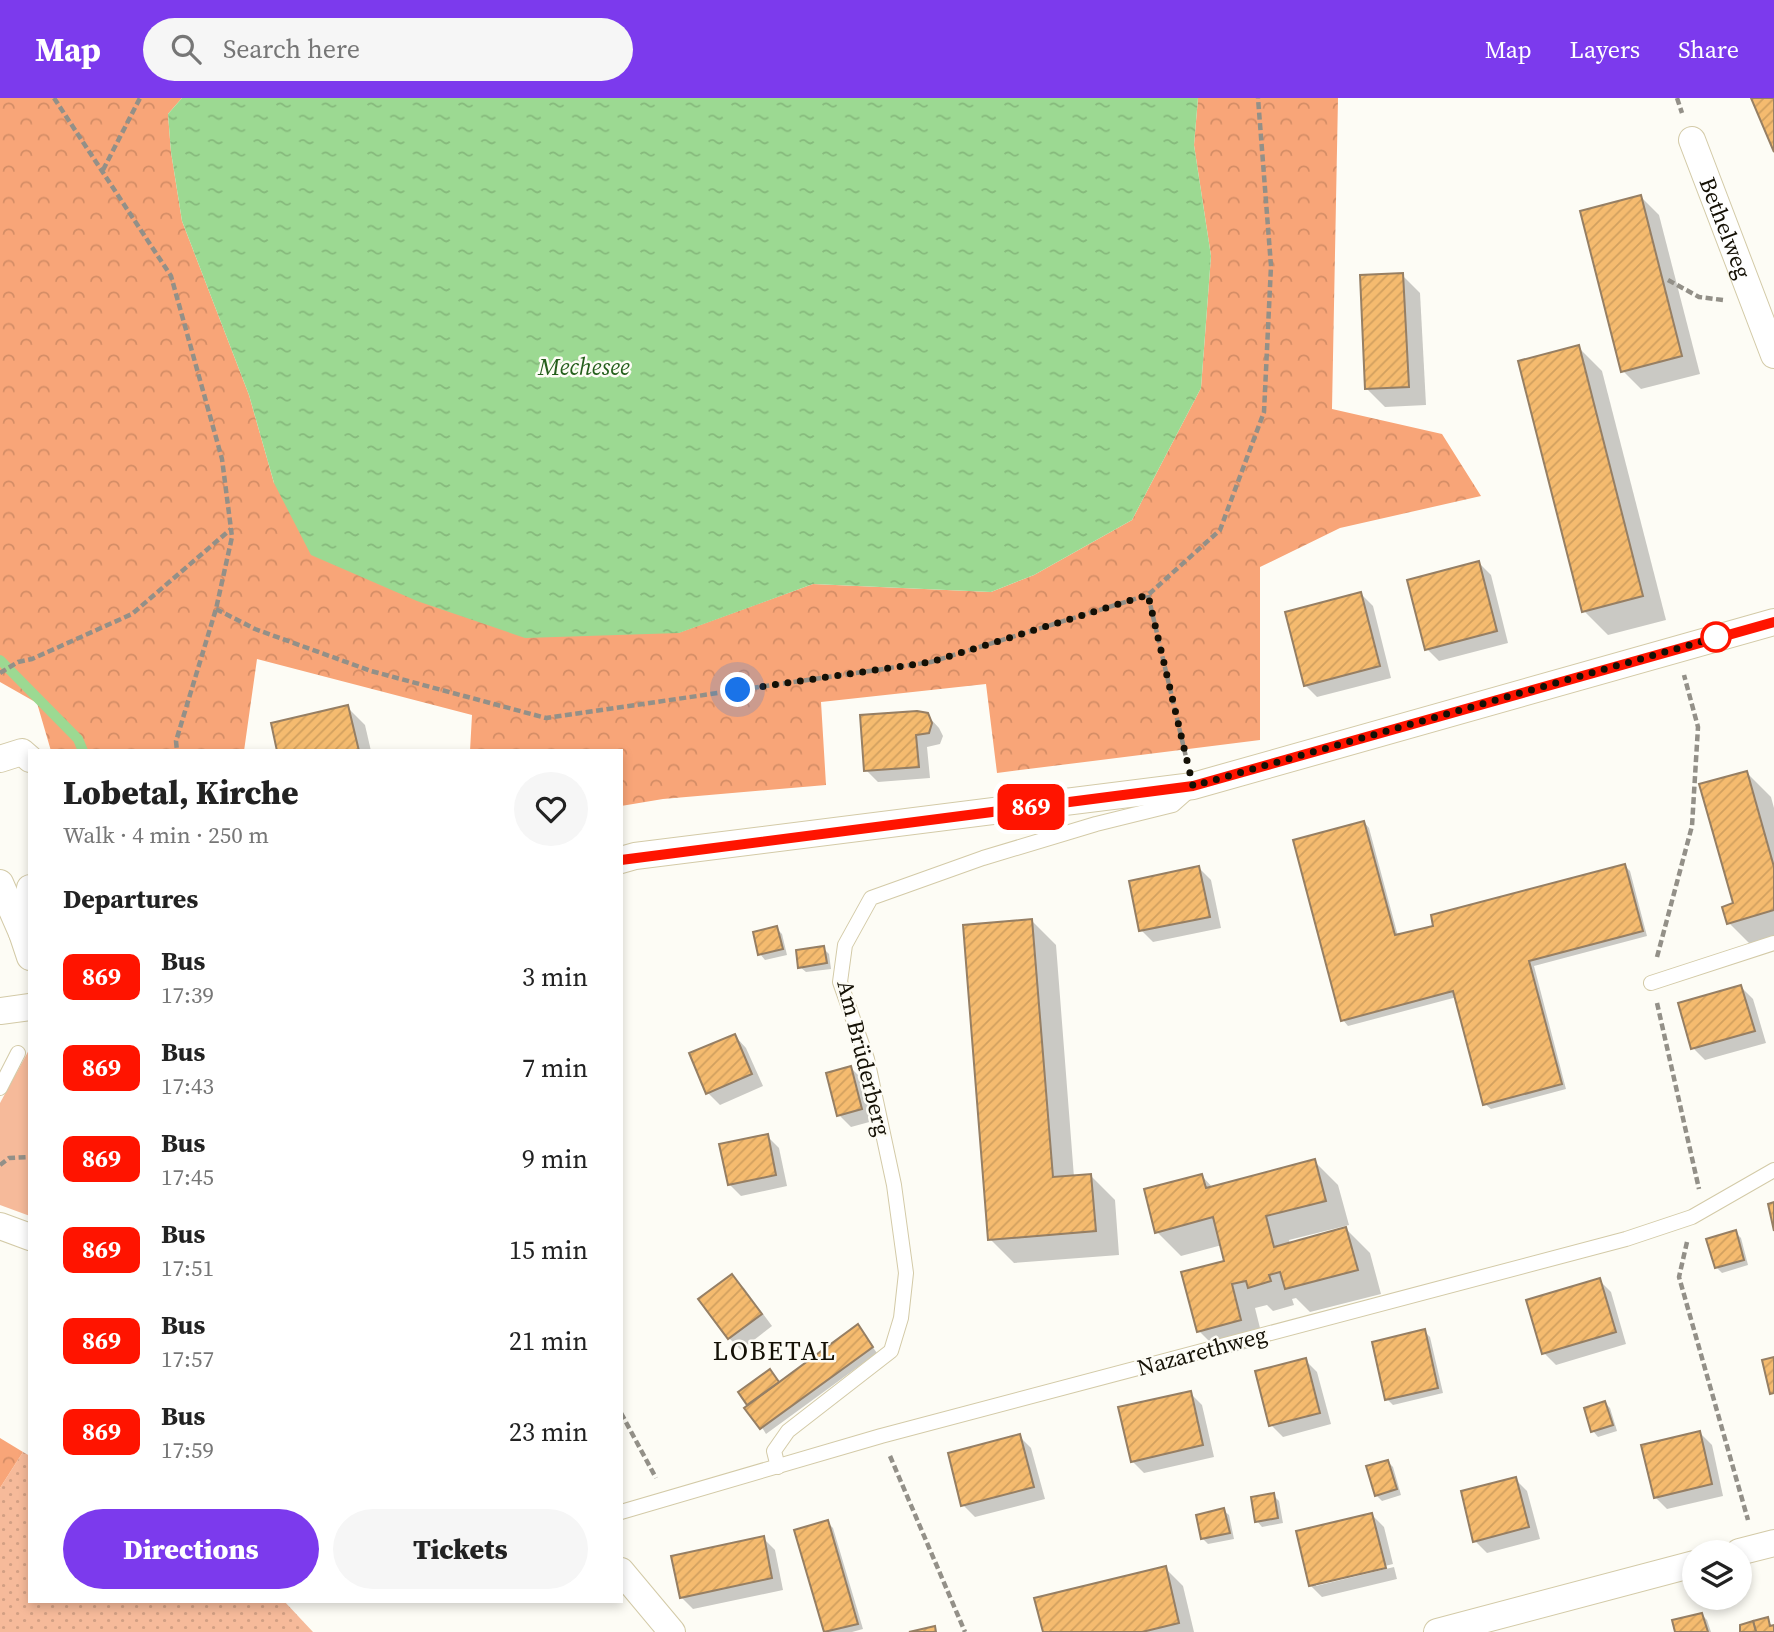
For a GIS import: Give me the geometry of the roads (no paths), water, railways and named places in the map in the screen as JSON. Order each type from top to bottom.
[{"type":"street","name":"Bethelweg","points":[[1692,140],[1774,355]]},
{"type":"street","points":[[623,860],[1193,786],[1774,622]]},
{"type":"street","points":[[0,759],[22,752],[28,757]]},
{"type":"street","points":[[0,883],[26,945]]},
{"type":"street","points":[[26,945],[28,916]]},
{"type":"street","points":[[0,1011],[28,1007]]},
{"type":"street","points":[[0,1226],[28,1236]]},
{"type":"street","points":[[1437,1632],[1682,1567]]},
{"type":"street","points":[[623,1573],[672,1632]]},
{"type":"lane","name":"Am Brüderberg","points":[[778,1468],[774,1451],[788,1431],[891,1351],[901,1318],[906,1273],[894,1185],[867,1059],[839,982],[845,945],[871,898],[1046,839],[1173,805],[1193,786]]},
{"type":"lane","points":[[1651,984],[1774,943]]},
{"type":"lane","points":[[0,1088],[18,1053]]},
{"type":"lane","name":"Nazarethweg","points":[[623,1511],[881,1436],[1626,1239],[1692,1217],[1774,1170]]},
{"type":"water","name":"Mechesee","points":[[182,98],[1198,98],[1194,145],[1211,256],[1201,388],[1132,520],[1034,575],[991,592],[813,584],[679,633],[525,638],[417,601],[311,555],[274,483],[249,395],[182,221],[168,114]]},
{"type":"waterway","points":[[0,660],[78,739],[82,749]]},
{"type":"district","name":"LOBETAL","points":[[775,1351]]}]
